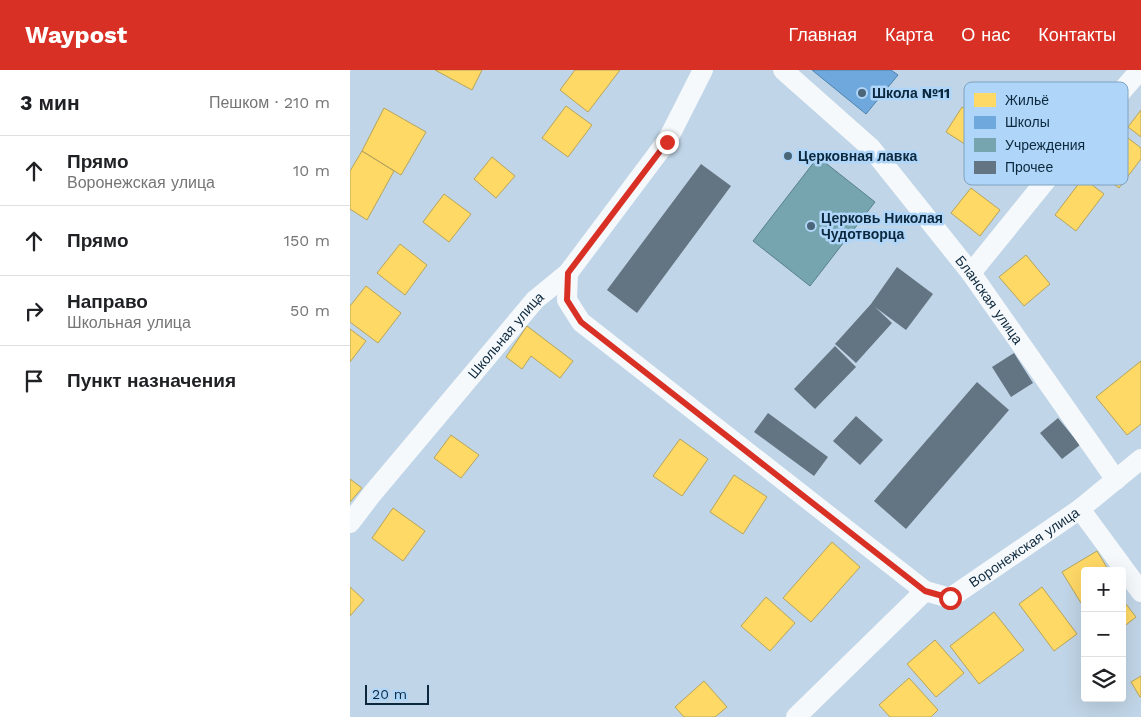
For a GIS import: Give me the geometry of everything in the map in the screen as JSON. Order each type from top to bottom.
[{"type":"street","name":"Школьная улица","points":[[350,523],[372,494],[535,300],[568,273],[667,142],[703,70]]},
{"type":"street","name":"Бланская улица","points":[[782,70],[871,148],[971,273],[1116,480]]},
{"type":"street","points":[[1128,84],[1140,70]]},
{"type":"street","points":[[971,273],[1042,185]]},
{"type":"street","points":[[568,273],[567,300],[581,322],[925,591],[796,717]]},
{"type":"street","name":"Воронежская улица","points":[[925,591],[950,598],[1080,509],[1141,459]]},
{"type":"street","points":[[1080,509],[1141,592]]},
{"type":"building: Жильё","points":[[435,70],[482,70],[472,90]]},
{"type":"building: Жильё","points":[[575,70],[620,70],[588,112],[560,90]]},
{"type":"building: Жильё","points":[[566,106],[592,125],[568,157],[542,138]]},
{"type":"building: Жильё","points":[[962,107],[964,108],[964,144],[946,132]]},
{"type":"building: Жильё","points":[[384,108],[426,132],[401,175],[362,151]]},
{"type":"building: Жильё","points":[[1141,110],[1141,137],[1128,127]]},
{"type":"building: Жильё","points":[[1128,138],[1141,148],[1141,159],[1128,176]]},
{"type":"building: Жильё","points":[[362,151],[394,171],[367,220],[350,209],[350,171]]},
{"type":"building: Жильё","points":[[492,157],[515,176],[496,198],[474,179]]},
{"type":"building: Жильё","points":[[1078,185],[1092,185],[1104,194],[1076,231],[1055,215]]},
{"type":"building: Жильё","points":[[971,188],[1000,210],[980,236],[951,213]]},
{"type":"building: Жильё","points":[[444,194],[471,214],[449,242],[423,222]]},
{"type":"building: Жильё","points":[[400,244],[427,265],[405,295],[377,273]]},
{"type":"building: Жильё","points":[[1026,255],[1050,284],[1024,306],[999,277]]},
{"type":"building: Жильё","points":[[366,286],[401,313],[378,343],[350,322],[350,306]]},
{"type":"building: Жильё","points":[[527,326],[573,361],[560,378],[531,356],[522,369],[506,357]]},
{"type":"building: Жильё","points":[[350,329],[366,341],[350,362]]},
{"type":"building: Жильё","points":[[1141,361],[1141,424],[1127,435],[1096,397]]},
{"type":"building: Жильё","points":[[451,435],[479,455],[461,478],[434,458]]},
{"type":"building: Жильё","points":[[680,439],[708,459],[682,496],[653,476]]},
{"type":"building: Жильё","points":[[734,475],[767,497],[743,534],[710,512]]},
{"type":"building: Жильё","points":[[350,479],[362,488],[350,502]]},
{"type":"building: Жильё","points":[[393,508],[425,531],[403,561],[372,538]]},
{"type":"building: Жильё","points":[[832,542],[860,567],[811,622],[783,598]]},
{"type":"building: Жильё","points":[[1097,551],[1107,567],[1081,567],[1081,603],[1062,572]]},
{"type":"building: Жильё","points":[[350,587],[364,600],[350,616]]},
{"type":"building: Жильё","points":[[1042,587],[1077,634],[1054,651],[1019,604]]},
{"type":"building: Жильё","points":[[766,597],[795,623],[770,651],[741,626]]},
{"type":"building: Жильё","points":[[1126,604],[1136,617],[1126,625]]},
{"type":"building: Жильё","points":[[994,612],[1024,650],[979,684],[950,646]]},
{"type":"building: Жильё","points":[[935,640],[964,673],[936,697],[907,664]]},
{"type":"building: Жильё","points":[[1141,676],[1141,697],[1140,697],[1131,682]]},
{"type":"building: Жильё","points":[[909,678],[938,710],[931,717],[890,717],[879,705]]},
{"type":"building: Жильё","points":[[704,681],[727,707],[715,717],[684,717],[675,707]]},
{"type":"building: Школы","name":"Школа №11","points":[[812,70],[891,70],[898,75],[866,114]]},
{"type":"building: Учреждения","name":"Церковь Николая Чудотворца","points":[[818,157],[875,202],[810,286],[753,241]]},
{"type":"building: Прочее","points":[[701,164],[731,186],[637,313],[607,290]]},
{"type":"building: Прочее","points":[[897,267],[933,294],[906,330],[875,307],[892,323],[856,363],[835,344],[871,304]]},
{"type":"building: Прочее","points":[[835,346],[856,367],[815,409],[794,389]]},
{"type":"building: Прочее","points":[[1014,353],[1033,383],[1011,397],[992,367]]},
{"type":"building: Прочее","points":[[977,382],[1009,410],[906,529],[874,501]]},
{"type":"building: Прочее","points":[[768,413],[828,457],[814,476],[754,432]]},
{"type":"building: Прочее","points":[[856,416],[883,440],[860,465],[833,441]]},
{"type":"building: Прочее","points":[[1058,418],[1080,445],[1062,459],[1040,433]]},
{"type":"place","name":"Школа №11","points":[[862,93]]},
{"type":"place","name":"Церковная лавка","points":[[788,156]]},
{"type":"place","name":"Церковь Николая Чудотворца","points":[[811,226]]},
{"type":"route","points":[[667,142],[568,273],[567,300],[581,322],[925,591],[950,598]]}]
